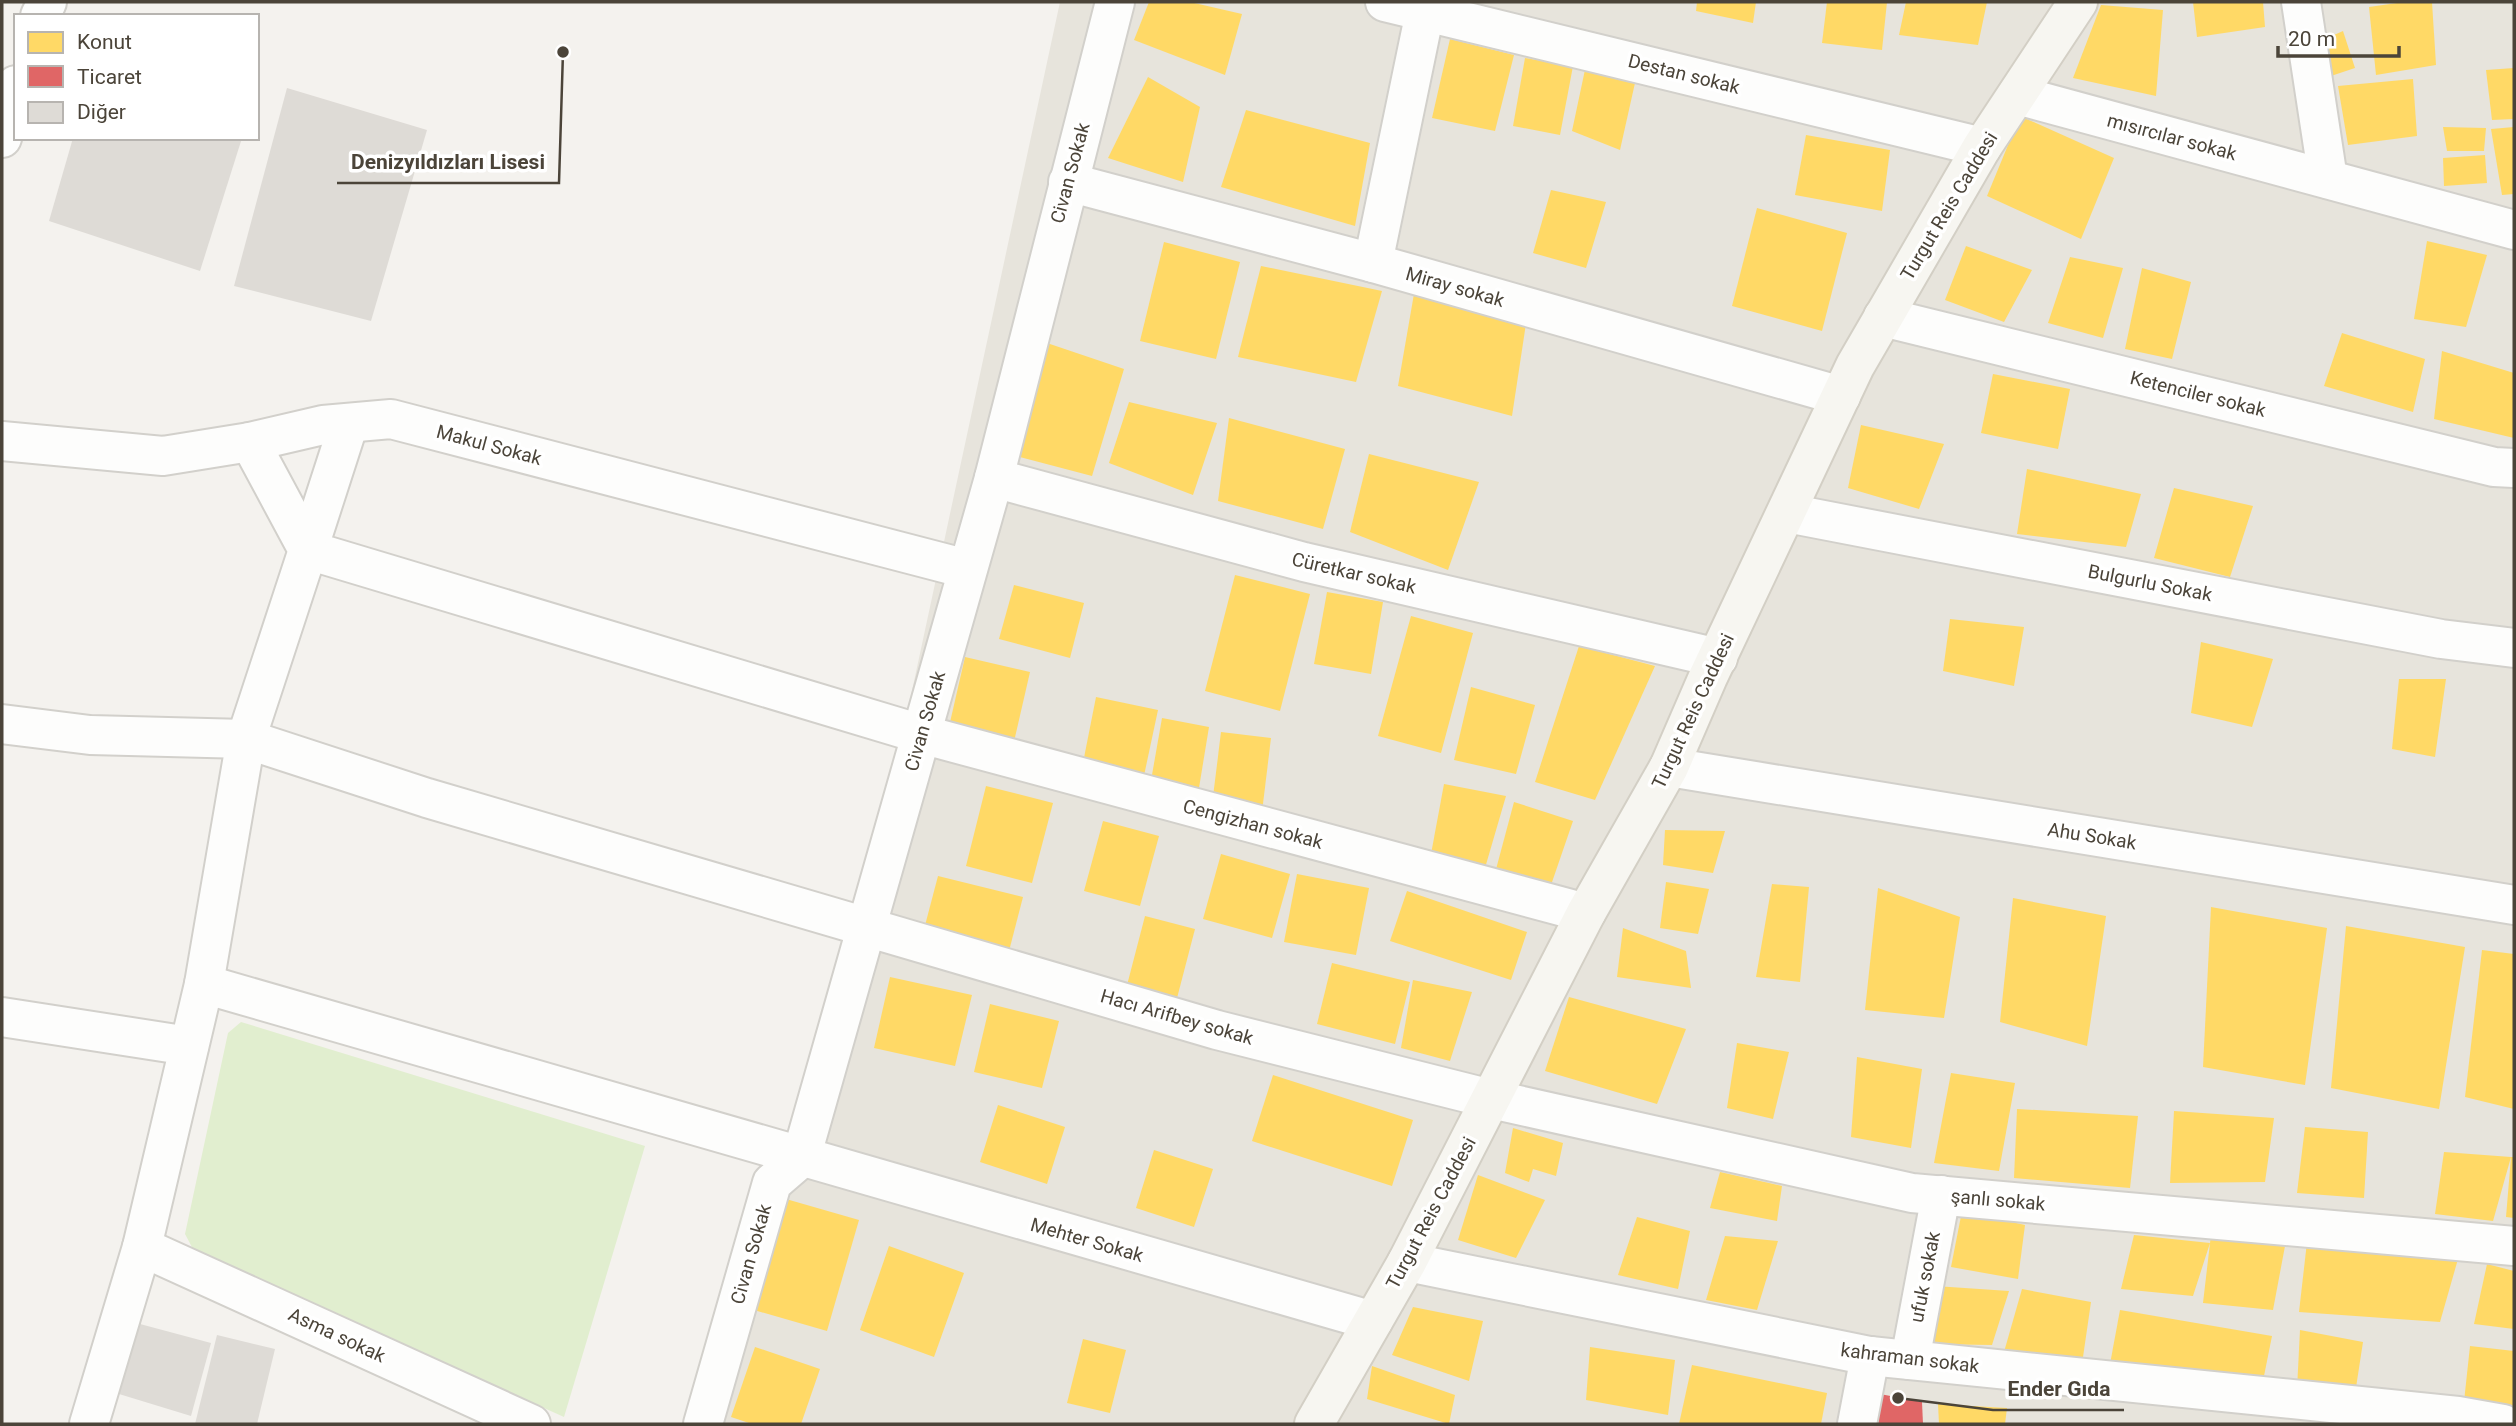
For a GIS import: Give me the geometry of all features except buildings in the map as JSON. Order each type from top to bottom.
[{"type":"street","name":"Civan Sokak","points":[[703,1424],[772,1183],[801,1158],[994,478],[1115,2]]},
{"type":"street","name":"Destan sokak","points":[[1385,2],[1426,6],[1982,147]]},
{"type":"street","name":"Turgut Reis Caddesi","points":[[1314,1424],[1407,1262],[1586,913],[1669,767],[1855,366],[1982,147],[2078,2]]},
{"type":"street","points":[[2301,2],[2328,179]]},
{"type":"street","points":[[1373,264],[1426,6]]},
{"type":"street","points":[[2,138],[14,91]]},
{"type":"street","name":"mısırcılar sokak","points":[[2017,95],[2514,230]]},
{"type":"street","name":"Miray sokak","points":[[1068,182],[1373,264],[1841,396]]},
{"type":"street","name":"Ketenciler sokak","points":[[1883,317],[2494,467],[2514,468]]},
{"type":"street","name":"Makul Sokak","points":[[2,441],[163,456],[250,442],[323,425],[391,419],[967,569]]},
{"type":"street","points":[[93,1423],[142,1247],[204,984],[246,739],[349,423]]},
{"type":"street","points":[[250,442],[308,550]]},
{"type":"street","name":"Cüretkar sokak","points":[[994,478],[1304,562],[1718,657]]},
{"type":"street","name":"Bulgurlu Sokak","points":[[1787,513],[2441,639],[2514,648]]},
{"type":"street","name":"Cengizhan sokak","points":[[308,550],[921,734],[1586,913]]},
{"type":"street","name":"Hacı Arifbey sokak","points":[[2,724],[90,735],[246,739],[427,798],[1217,1030],[1490,1099]]},
{"type":"street","name":"Ahu Sokak","points":[[1669,767],[2514,905]]},
{"type":"street","name":"Mehter Sokak","points":[[204,984],[1374,1321]]},
{"type":"street","points":[[2,1017],[189,1046]]},
{"type":"street","name":"şanlı sokak","points":[[1490,1099],[1912,1193],[2514,1246]]},
{"type":"street","name":"ufuk sokak","points":[[1910,1360],[1941,1195]]},
{"type":"street","name":"Asma sokak","points":[[142,1247],[531,1424]]},
{"type":"street","name":"kahraman sokak","points":[[1407,1262],[1870,1356],[2458,1416],[2503,1424]]},
{"type":"street","points":[[1857,1424],[1870,1356]]},
{"type":"shaded area","points":[[1060,2],[2514,2],[2514,1424],[688,1424],[838,1035]]},
{"type":"green space","points":[[241,1022],[645,1146],[564,1417],[193,1249],[185,1234],[228,1033]]},
{"type":"place","name":"Denizyıldızları Lisesi","points":[[563,52]]},
{"type":"place","name":"Ender Gıda","points":[[1898,1398]]}]
